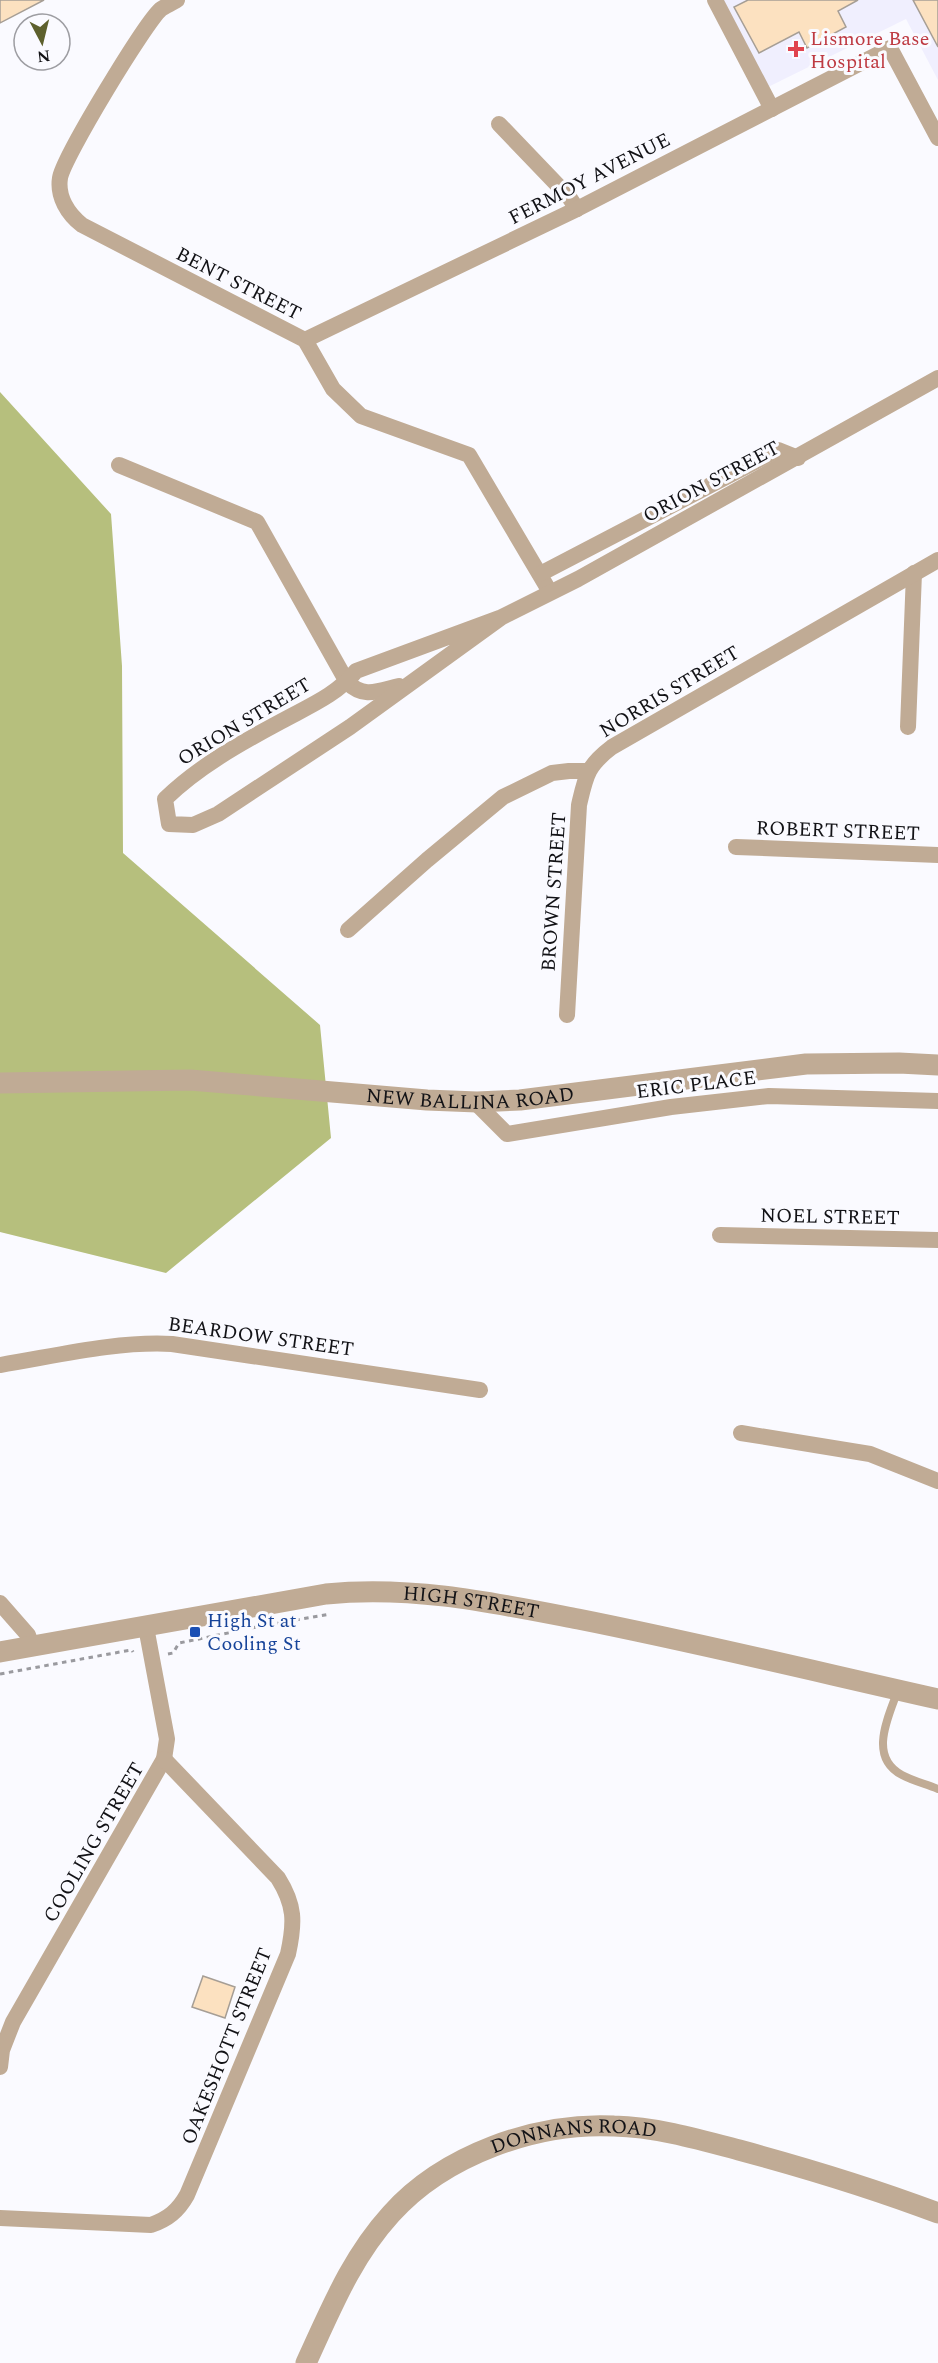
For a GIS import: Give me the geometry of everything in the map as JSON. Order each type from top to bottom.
[{"type":"street","name":"BENT STREET","points":[[177,0],[161,10],[143,32],[69,154],[60,178],[62,198],[68,211],[82,225],[305,340],[333,388],[361,416],[469,455],[550,592]]},
{"type":"street","points":[[715,0],[772,109]]},
{"type":"street","name":"FERMOY AVENUE","points":[[305,340],[577,208],[890,48],[938,138]]},
{"type":"street","points":[[499,124],[577,208]]},
{"type":"street","name":"ORION STREET","points":[[502,617],[350,727],[218,814],[193,825],[169,824],[165,799],[186,778],[261,732],[339,689],[357,671],[502,617],[578,579],[938,378]]},
{"type":"street","points":[[540,574],[778,450],[798,458]]},
{"type":"street","points":[[119,465],[257,522],[347,682],[356,691],[372,693],[408,683]]},
{"type":"street","name":"NORRIS STREET","points":[[588,771],[598,758],[612,747],[938,560]]},
{"type":"street","points":[[908,728],[914,573]]},
{"type":"street","points":[[348,930],[503,797],[552,773],[588,771]]},
{"type":"street","name":"BROWN STREET","points":[[567,1015],[579,806],[588,771]]},
{"type":"street","name":"ROBERT STREET","points":[[736,847],[938,855]]},
{"type":"street","name":"NEW BALLINA ROAD","points":[[0,1083],[190,1080],[476,1102],[520,1100],[806,1064],[938,1065]]},
{"type":"street","name":"ERIC PLACE","points":[[476,1102],[507,1134],[671,1107],[769,1096],[938,1101]]},
{"type":"street","name":"NOEL STREET","points":[[720,1235],[938,1240]]},
{"type":"street","name":"BEARDOW STREET","points":[[0,1365],[123,1345],[163,1343],[480,1390]]},
{"type":"street","points":[[741,1433],[870,1454],[938,1481]]},
{"type":"street","name":"HIGH STREET","points":[[0,1652],[326,1594],[359,1591],[462,1597],[683,1640],[938,1699]]},
{"type":"street","points":[[0,1603],[28,1635],[32,1647]]},
{"type":"street","name":"COOLING STREET","points":[[0,2065],[2,2050],[13,2022],[164,1760],[167,1739],[146,1627]]},
{"type":"street","name":"OAKESHOTT STREET","points":[[0,2218],[151,2225],[167,2219],[180,2207],[187,2195],[288,1954],[294,1917],[290,1896],[278,1878],[164,1760]]},
{"type":"street","name":"DONNANS ROAD","points":[[306,2363],[340,2286],[366,2245],[392,2212],[421,2187],[455,2165],[493,2145],[532,2134],[602,2126],[658,2130],[817,2171],[938,2213]]},
{"type":"lane","points":[[897,1690],[884,1733],[883,1757],[889,1766],[902,1775],[938,1789]]},
{"type":"path","points":[[248,1629],[338,1613]]},
{"type":"path","points":[[161,1655],[173,1653],[179,1642],[237,1631]]},
{"type":"path","points":[[0,1674],[132,1650],[137,1659]]},
{"type":"shaded area","name":"Lismore Base Hospital","points":[[723,0],[938,0],[938,80],[906,19],[768,87]]},
{"type":"green space","points":[[0,392],[111,514],[122,666],[123,853],[320,1025],[331,1138],[166,1273],[0,1232]]},
{"type":"building","points":[[0,0],[44,0],[21,12],[12,12],[12,17],[0,23]]},
{"type":"building","name":"Lismore Base Hospital","points":[[748,0],[858,0],[838,11],[846,27],[807,48],[799,32],[759,53],[734,7]]},
{"type":"building","name":"Lismore Base Hospital","points":[[913,0],[938,0],[938,47]]},
{"type":"building","points":[[203,1976],[235,1987],[225,2018],[192,2007]]},
{"type":"place","name":"Lismore Base Hospital","points":[[796,49]]},
{"type":"place","name":"High St at Cooling St","points":[[195,1632]]}]
